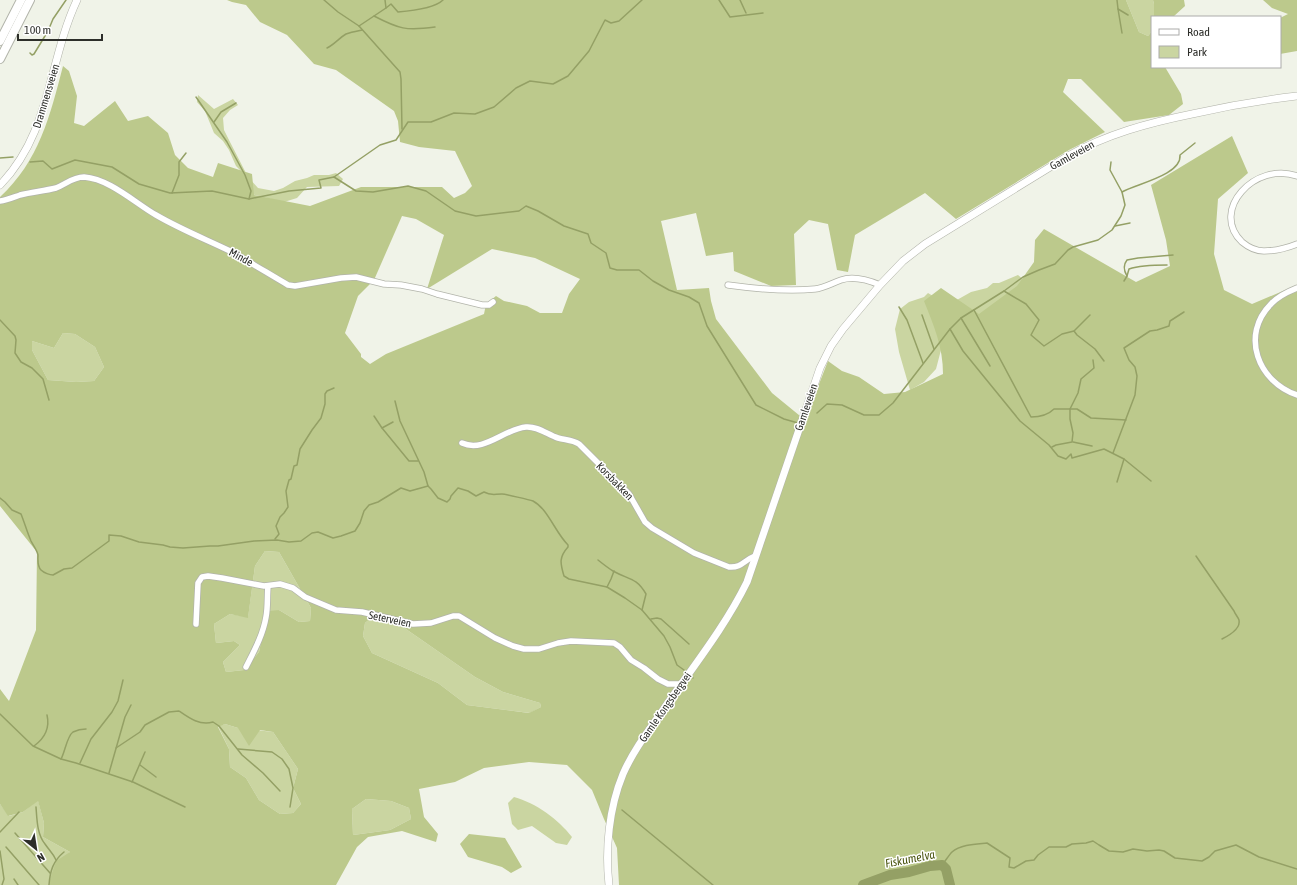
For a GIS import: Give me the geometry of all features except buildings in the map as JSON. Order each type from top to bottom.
[{"type":"highway","points":[[0,41],[21,0]]},
{"type":"highway","points":[[0,59],[30,0]]},
{"type":"main road","name":"Drammensveien","points":[[0,185],[13,170],[32,139],[41,114],[65,31],[77,0]]},
{"type":"main road","name":"Gamleveien","points":[[760,542],[820,368],[828,352],[838,336],[880,285],[903,261],[925,244],[1068,156],[1097,141],[1130,129],[1181,116],[1233,105],[1297,96]]},
{"type":"main road","name":"Gamle Kongsbergvei","points":[[609,885],[608,866],[610,829],[613,810],[621,780],[627,766],[639,745],[739,598],[747,582],[760,542]]},
{"type":"street","points":[[1297,176],[1285,173],[1276,173],[1256,179],[1238,196],[1234,204],[1232,214],[1232,224],[1236,234],[1245,244],[1252,248],[1262,251],[1269,251],[1297,244]]},
{"type":"street","name":"Minde","points":[[0,201],[55,188],[76,178],[85,177],[106,184],[125,194],[155,215],[181,230],[206,240],[249,261],[288,285],[295,286],[356,277],[384,284],[401,285],[422,289],[482,305],[489,305],[493,302]]},
{"type":"street","points":[[728,286],[772,290],[816,289],[850,278],[867,280],[880,285]]},
{"type":"street","points":[[1297,288],[1281,296],[1269,306],[1260,319],[1255,336],[1258,359],[1268,376],[1283,389],[1297,395]]},
{"type":"street","name":"Korsbakken","points":[[462,442],[470,446],[479,445],[516,430],[529,427],[574,442],[579,444],[627,491],[635,502],[645,522],[663,535],[694,552],[729,567],[737,567],[755,556]]},
{"type":"street","name":"Seterveien","points":[[196,624],[198,583],[202,577],[208,576],[222,578],[255,585],[268,586],[280,584],[287,585],[305,597],[336,610],[362,612],[413,624],[431,623],[453,616],[459,616],[495,638],[524,649],[539,649],[558,643],[571,641],[614,643],[620,647],[631,660],[660,681],[668,684],[681,684]]},
{"type":"street","points":[[246,667],[264,627],[268,586]]},
{"type":"green space","points":[[227,0],[1126,0],[1139,32],[1148,36],[1151,32],[1151,68],[1166,68],[1181,94],[1183,104],[1169,115],[1124,122],[1081,79],[1068,79],[1063,92],[1105,132],[1069,150],[956,219],[925,193],[855,235],[848,272],[837,270],[828,224],[809,220],[794,234],[796,285],[771,286],[734,271],[733,252],[706,256],[696,213],[661,221],[677,290],[709,288],[716,319],[772,393],[805,420],[828,361],[842,371],[859,377],[884,394],[905,392],[943,374],[940,346],[924,301],[941,288],[979,314],[1017,286],[1034,262],[1035,240],[1044,229],[1136,282],[1170,266],[1166,240],[1151,185],[1232,136],[1248,173],[1218,199],[1214,254],[1224,290],[1252,304],[1297,285],[1297,885],[619,885],[617,848],[592,790],[567,765],[529,762],[484,768],[455,782],[419,789],[424,817],[438,834],[436,842],[402,831],[368,837],[357,847],[336,885],[50,885],[50,879],[56,861],[70,852],[43,837],[44,823],[38,801],[23,812],[8,816],[0,804],[0,689],[9,701],[36,630],[37,552],[0,506],[0,197],[13,183],[34,153],[48,120],[63,66],[69,71],[77,96],[74,123],[84,126],[115,101],[128,121],[148,116],[168,133],[175,155],[188,168],[213,177],[218,163],[252,174],[254,195],[310,206],[361,187],[442,187],[454,198],[465,193],[472,186],[455,151],[419,147],[400,142],[398,121],[394,111],[336,70],[314,64],[287,35],[260,22],[246,5]],"holes":[[[402,216],[416,219],[444,235],[427,289],[492,249],[535,258],[580,279],[569,294],[562,313],[540,313],[527,306],[504,301],[496,296],[486,304],[484,314],[386,354],[370,364],[361,357],[361,354],[345,333],[358,296],[374,280]],[[63,333],[75,334],[95,347],[104,367],[94,381],[76,382],[48,380],[32,350],[32,341],[54,348]],[[265,551],[279,552],[311,608],[310,621],[299,622],[279,610],[269,611],[266,618],[259,652],[244,670],[226,672],[223,662],[240,645],[234,641],[216,643],[214,624],[230,614],[248,618],[255,566]],[[377,613],[390,618],[475,677],[503,692],[540,703],[541,707],[529,713],[467,705],[438,683],[372,653],[363,636],[365,623]],[[225,724],[238,728],[249,746],[260,730],[273,732],[298,769],[293,788],[301,804],[293,813],[280,814],[259,800],[246,778],[230,767],[229,749],[218,727]],[[366,799],[391,801],[409,808],[411,819],[390,830],[353,835],[352,809]]]},
{"type":"green space","points":[[1126,0],[1153,0],[1154,16],[1151,16],[1151,32],[1148,36],[1139,32]]},
{"type":"green space","points":[[1153,0],[1184,0],[1185,6],[1174,16],[1154,16]]},
{"type":"green space","points":[[1263,0],[1297,0],[1297,51],[1281,54],[1281,18],[1288,14],[1272,8]]},
{"type":"green space","points":[[198,95],[214,109],[233,99],[238,105],[230,110],[223,118],[224,130],[248,177],[258,188],[274,191],[295,181],[314,175],[329,175],[336,173],[343,179],[339,186],[307,187],[297,198],[284,202],[193,180],[243,173],[236,166],[223,141],[214,133],[205,111],[197,102]]},
{"type":"green space","points":[[1018,275],[1025,281],[941,350],[936,369],[924,382],[910,390],[899,352],[895,329],[900,309],[909,302],[924,297],[928,293],[948,305],[971,292],[987,288],[993,283],[999,283]]},
{"type":"green space","points":[[63,333],[75,334],[95,347],[104,367],[94,381],[76,382],[48,380],[32,350],[32,341],[54,348]]},
{"type":"green space","points":[[265,551],[279,552],[311,608],[310,621],[299,622],[279,610],[266,618],[259,652],[244,670],[226,672],[223,662],[240,645],[234,641],[216,643],[214,624],[230,614],[248,617],[255,566]]},
{"type":"green space","points":[[377,613],[390,618],[475,677],[503,692],[540,703],[541,707],[530,713],[467,705],[438,683],[372,653],[363,636],[365,623]]},
{"type":"green space","points":[[225,724],[238,728],[273,732],[298,769],[293,788],[301,804],[293,813],[280,814],[259,800],[246,778],[230,767],[229,749],[218,726]]},
{"type":"green space","points":[[514,797],[530,803],[546,812],[560,824],[572,837],[567,845],[556,843],[532,826],[518,830],[512,824],[508,803]]},
{"type":"green space","points":[[366,799],[391,801],[409,808],[411,819],[390,830],[353,835],[352,809]]},
{"type":"green space","points":[[38,800],[44,823],[43,837],[70,852],[50,879],[50,885],[0,885],[0,804],[9,816],[23,812]]},
{"type":"green space","points":[[469,834],[505,838],[522,867],[511,873],[502,867],[468,857],[460,844]]},
{"type":"waterway","points":[[30,53],[32,55],[34,54],[48,31],[53,19],[66,0]]},
{"type":"waterway","points":[[324,0],[338,12],[359,26],[400,72],[402,129]]},
{"type":"waterway","points":[[359,26],[386,8],[385,0]]},
{"type":"waterway","points":[[386,8],[391,4],[398,12],[415,10],[434,6],[443,0]]},
{"type":"waterway","points":[[334,177],[380,145],[396,140],[408,122],[431,122],[454,113],[475,114],[494,107],[516,88],[530,81],[553,84],[568,76],[589,51],[605,20],[611,23],[619,21],[642,0]]},
{"type":"waterway","points":[[719,0],[730,17],[763,13]]},
{"type":"waterway","points":[[740,0],[746,13]]},
{"type":"waterway","points":[[1117,0],[1118,9],[1128,15]]},
{"type":"waterway","points":[[1118,9],[1122,33]]},
{"type":"waterway","points":[[374,16],[390,24],[403,28],[417,29],[435,27]]},
{"type":"waterway","points":[[327,48],[346,34],[362,30]]},
{"type":"waterway","points":[[196,97],[227,142],[245,175],[251,191],[249,199]]},
{"type":"waterway","points":[[214,122],[221,112],[236,103]]},
{"type":"waterway","points":[[1122,192],[1157,178],[1174,168],[1179,162],[1180,155],[1195,143]]},
{"type":"waterway","points":[[172,193],[179,175],[179,162],[186,153]]},
{"type":"waterway","points":[[0,158],[13,157]]},
{"type":"waterway","points":[[30,162],[43,161],[52,169],[75,160],[112,167],[139,184],[170,193],[212,191],[249,199],[289,191],[321,188],[319,180],[334,177],[356,191],[373,192],[408,186],[426,191],[455,211],[476,216],[519,211],[526,206],[564,226],[588,234],[591,243],[606,253],[610,268],[617,270],[639,270],[653,281],[669,290],[689,297],[699,303],[707,326],[756,405],[784,419],[798,423]]},
{"type":"waterway","points":[[817,413],[827,404],[842,405],[864,415],[879,415],[893,403],[950,329],[961,318],[1023,277],[1055,264],[1068,250],[1073,247],[1098,240],[1112,230],[1121,216],[1125,205],[1122,192],[1110,170],[1111,162]]},
{"type":"waterway","points":[[1115,226],[1130,223]]},
{"type":"waterway","points":[[1124,281],[1127,276],[1124,268],[1127,260],[1173,255]]},
{"type":"waterway","points":[[1127,276],[1129,269],[1167,265]]},
{"type":"waterway","points":[[1004,291],[1026,304],[1039,320],[1031,335],[1044,346],[1062,334],[1074,331],[1090,315]]},
{"type":"waterway","points":[[899,307],[907,320],[923,363]]},
{"type":"waterway","points":[[974,310],[1031,417],[1037,417],[1049,413],[1054,409],[1077,409],[1091,418],[1126,420]]},
{"type":"waterway","points":[[1113,453],[1135,395],[1137,376],[1135,367],[1129,360],[1124,348],[1150,331],[1169,326],[1170,321],[1184,312]]},
{"type":"waterway","points":[[922,315],[934,349]]},
{"type":"waterway","points":[[961,318],[990,366]]},
{"type":"waterway","points":[[0,320],[15,336],[15,353],[21,362],[32,368],[43,379],[49,400]]},
{"type":"waterway","points":[[950,329],[963,351],[1020,421],[1049,445],[1058,456],[1066,459],[1071,454],[1072,458],[1104,449],[1124,459],[1151,481]]},
{"type":"waterway","points":[[1074,331],[1095,349],[1104,361]]},
{"type":"waterway","points":[[1052,447],[1072,442],[1073,433],[1070,419],[1070,409],[1078,393],[1081,379],[1094,368],[1093,360]]},
{"type":"waterway","points":[[275,539],[279,534],[276,526],[280,517],[288,507],[286,491],[294,466],[297,465],[300,449],[321,418],[325,404],[325,394],[327,391],[334,388]]},
{"type":"waterway","points":[[395,401],[400,421],[424,472],[428,486],[438,498],[447,502],[458,488],[468,491],[476,496],[484,492],[491,494],[504,494],[533,501],[543,509],[563,540],[568,545],[561,560],[564,576],[569,579],[607,587],[642,610],[664,636],[677,665],[684,670]]},
{"type":"waterway","points":[[374,416],[409,461],[418,461]]},
{"type":"waterway","points":[[382,428],[393,422]]},
{"type":"waterway","points":[[1073,442],[1092,446]]},
{"type":"waterway","points":[[1117,482],[1124,459]]},
{"type":"waterway","points":[[0,498],[12,510],[21,514],[38,555],[39,567],[45,573],[53,575],[64,569],[72,568],[109,541],[109,535],[121,536],[139,542],[183,548],[218,546],[254,541],[301,541],[312,533],[318,532],[333,538],[355,531],[360,523],[364,511],[369,505],[378,502],[401,488],[410,491],[428,486]]},
{"type":"waterway","points":[[1196,556],[1239,620],[1236,629],[1222,639]]},
{"type":"waterway","points":[[598,560],[613,571],[639,584],[646,594],[642,610]]},
{"type":"waterway","points":[[607,587],[614,571]]},
{"type":"waterway","points":[[651,619],[661,619],[689,644]]},
{"type":"waterway","points":[[80,763],[91,739],[112,712],[118,701],[123,680]]},
{"type":"waterway","points":[[109,773],[125,717],[131,705]]},
{"type":"waterway","points":[[116,748],[140,732],[145,725],[169,712],[179,711],[195,721],[204,723],[213,722],[219,726],[242,755],[263,773],[280,791]]},
{"type":"waterway","points":[[0,714],[33,746],[61,759],[133,782],[185,807]]},
{"type":"waterway","points":[[34,746],[41,740],[46,732],[48,724],[47,715]]},
{"type":"waterway","points":[[61,759],[71,734],[81,729],[86,729]]},
{"type":"waterway","points":[[238,749],[272,752],[282,759],[289,769],[293,788],[290,807]]},
{"type":"waterway","points":[[132,782],[145,752]]},
{"type":"waterway","points":[[140,765],[156,777]]},
{"type":"waterway","points":[[36,807],[40,836],[56,860]]},
{"type":"waterway","points":[[622,810],[713,885]]},
{"type":"waterway","points":[[0,832],[19,812]]},
{"type":"waterway","points":[[15,833],[50,873]]},
{"type":"waterway","points":[[942,865],[956,849],[969,845],[987,843],[1010,858],[1009,867],[1014,868],[1026,861],[1034,860],[1049,847],[1066,847],[1072,844],[1093,841],[1109,851],[1123,852],[1133,849],[1147,851],[1159,850],[1164,851],[1175,858],[1202,861],[1215,851],[1236,845],[1259,857],[1297,869]]},
{"type":"waterway","points":[[6,847],[39,885]]},
{"type":"waterway","points":[[0,851],[4,879],[2,885]]},
{"type":"waterway","points":[[49,885],[53,867],[57,859],[64,852]]},
{"type":"waterway","name":"Fiskumelva","points":[[863,885],[890,875],[909,872],[930,866],[942,865],[946,869],[950,885]]},
{"type":"waterway","points":[[14,879],[18,885]]}]
